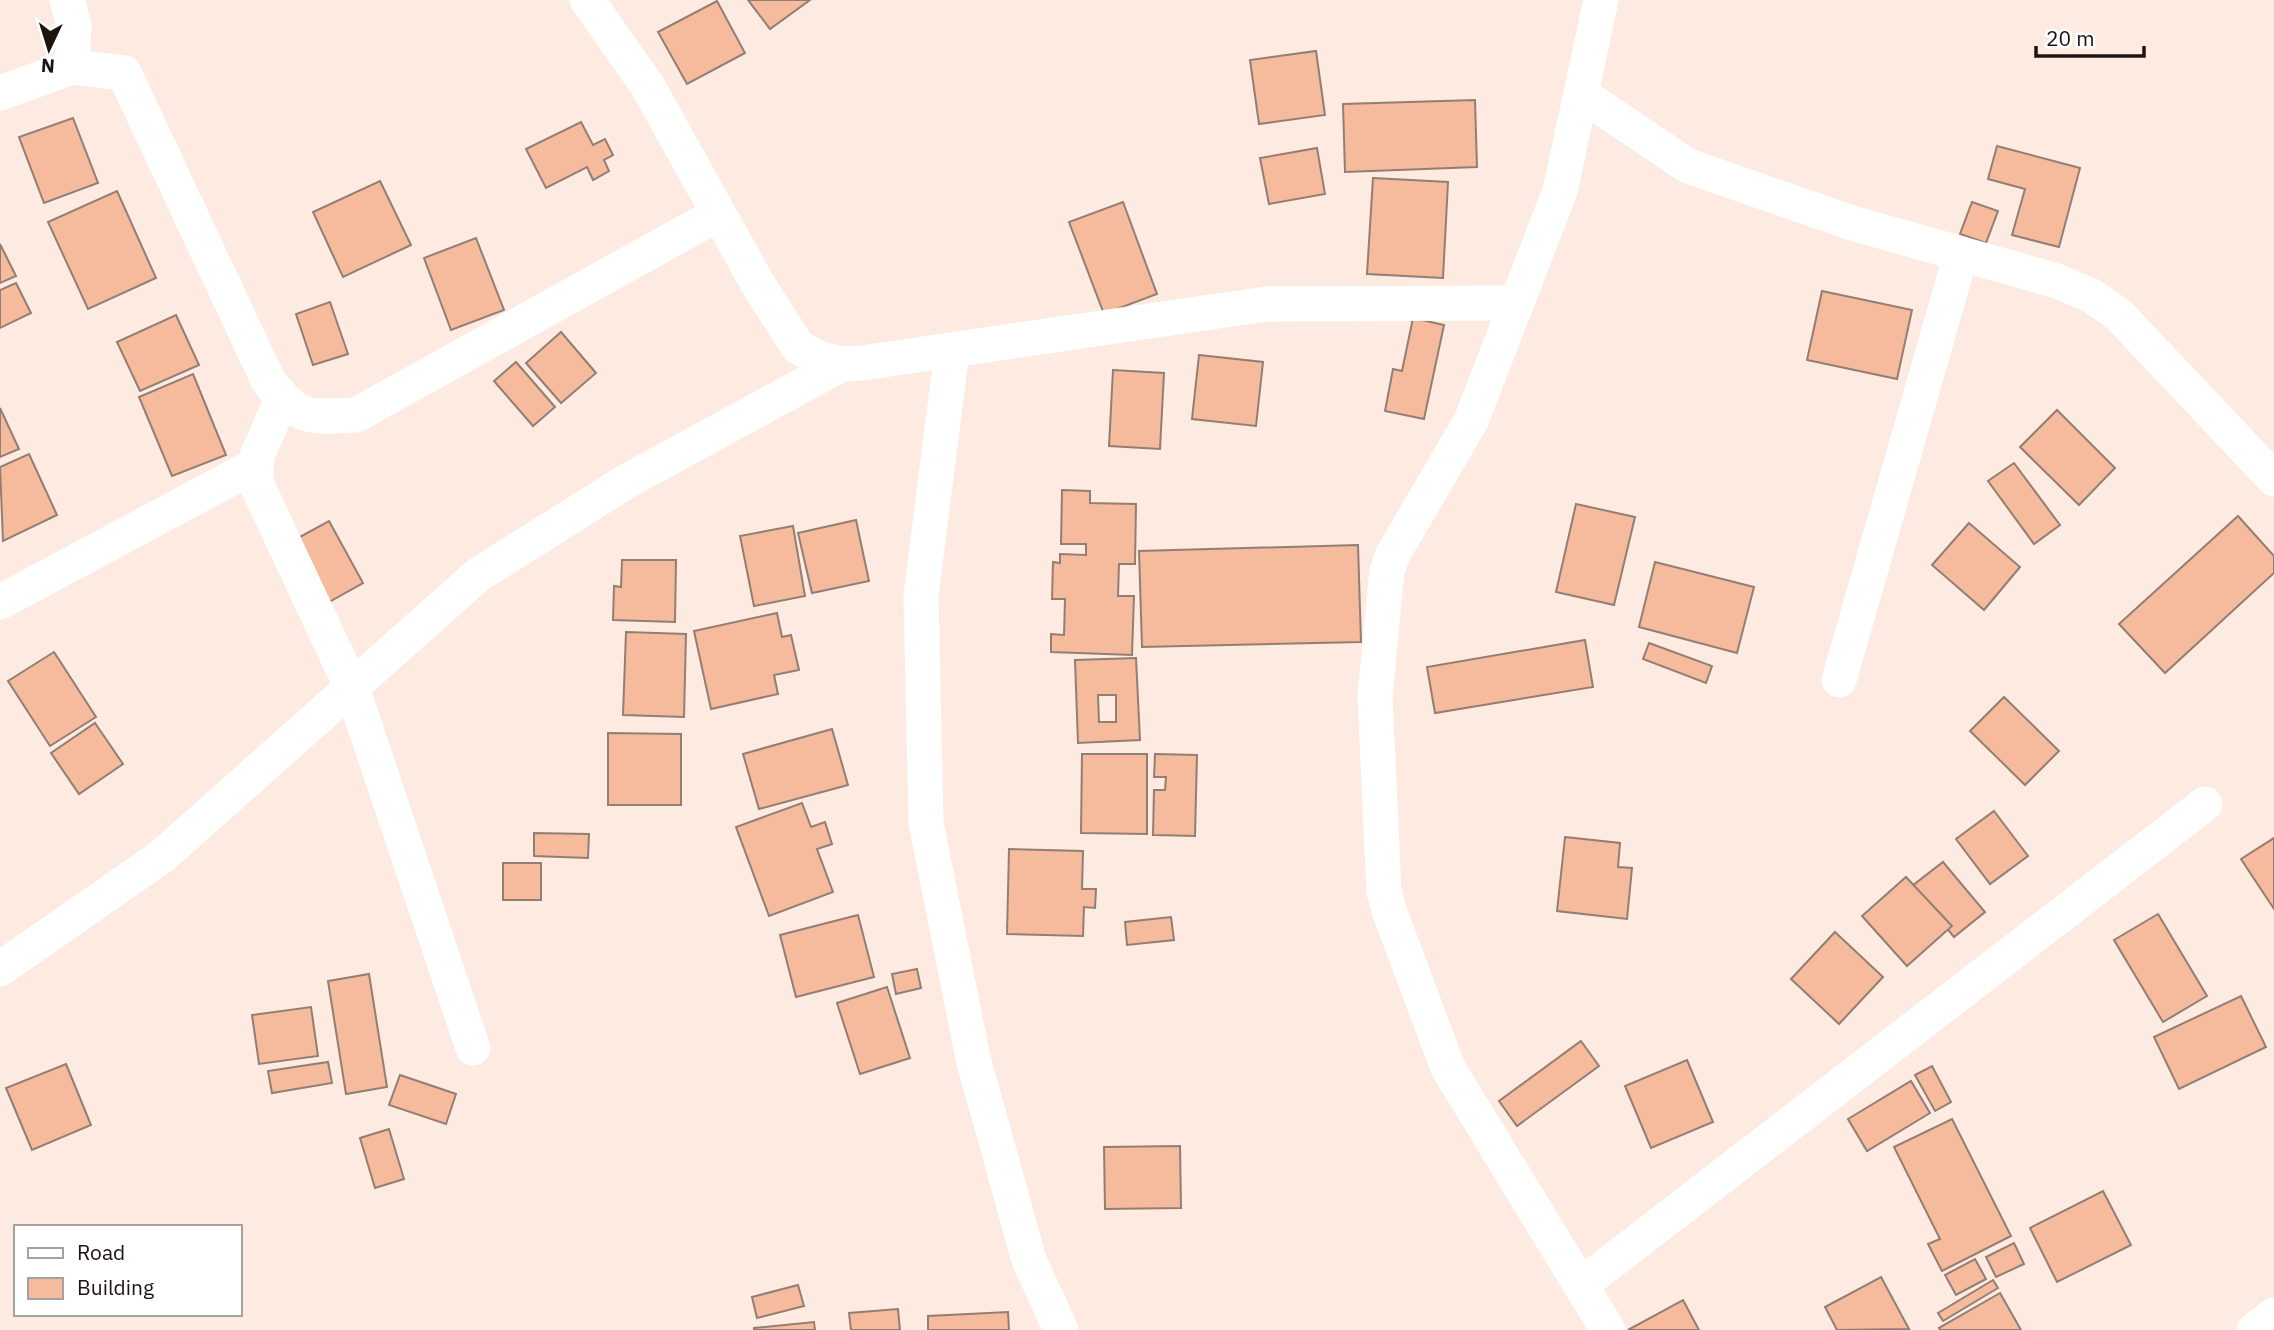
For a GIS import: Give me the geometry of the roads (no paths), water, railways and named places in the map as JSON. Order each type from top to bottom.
[{"type":"street","points":[[66,0],[74,26],[72,67]]},
{"type":"street","points":[[587,0],[647,85],[718,214],[798,346],[821,359],[842,364],[952,351],[1266,304],[1514,303]]},
{"type":"street","points":[[1601,0],[1560,191],[1514,303],[1471,421],[1393,554],[1387,571],[1375,696],[1384,891],[1448,1068],[1608,1330]]},
{"type":"street","points":[[0,93],[72,67],[124,74],[268,380],[282,399],[309,417],[356,415],[718,214]]},
{"type":"street","points":[[1581,94],[1688,166],[1852,223],[2057,281],[2092,296],[2110,309],[2274,479]]},
{"type":"street","points":[[1839,680],[1962,254]]},
{"type":"street","points":[[952,351],[922,594],[926,823],[973,1058],[1029,1260],[1061,1330]]},
{"type":"street","points":[[0,969],[161,857],[478,575],[627,481],[842,364]]},
{"type":"street","points":[[282,399],[257,456],[256,483],[352,688],[473,1048]]},
{"type":"street","points":[[0,602],[256,465]]},
{"type":"street","points":[[1581,1285],[2205,804]]},
{"type":"street","points":[[2254,1330],[2274,1315]]}]
